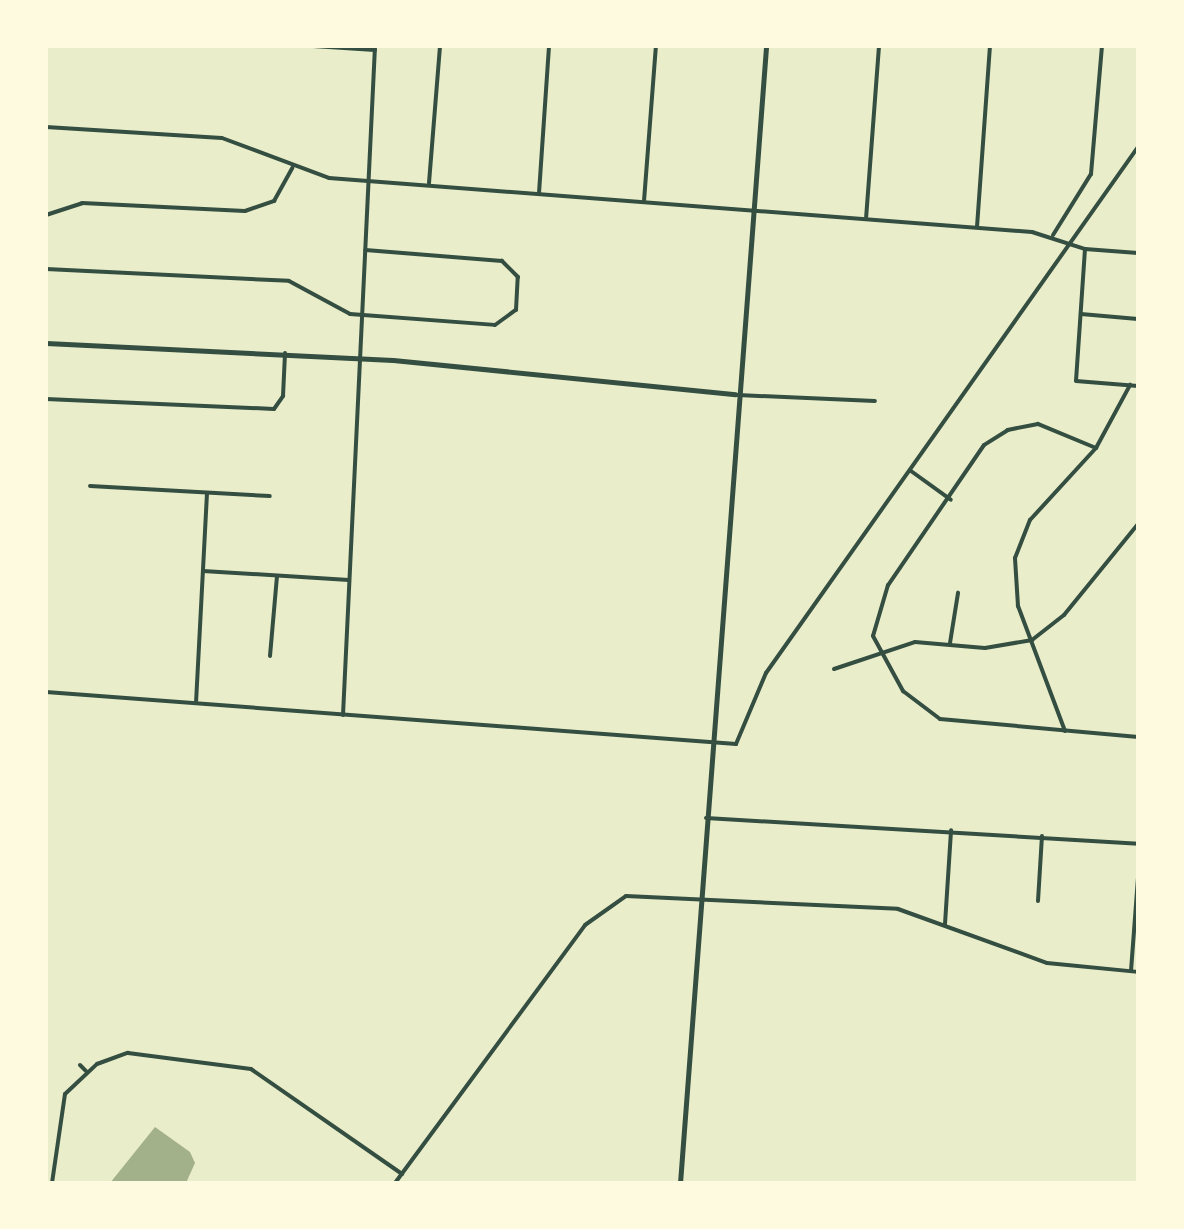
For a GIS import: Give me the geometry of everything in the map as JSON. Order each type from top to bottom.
[{"type":"main road","points":[[680,1183],[735,394],[766,46]]},
{"type":"main road","points":[[46,343],[359,358],[735,394]]},
{"type":"street","points":[[313,46],[375,48],[343,715]]},
{"type":"street","points":[[429,184],[440,46]]},
{"type":"street","points":[[539,193],[549,46]]},
{"type":"street","points":[[644,201],[656,46]]},
{"type":"street","points":[[866,220],[879,46]]},
{"type":"street","points":[[977,228],[990,46]]},
{"type":"street","points":[[1053,235],[1091,174],[1102,46]]},
{"type":"street","points":[[46,127],[222,138],[292,168],[368,180],[1053,235],[1085,249],[1138,253]]},
{"type":"street","points":[[46,692],[711,743],[739,740],[766,673],[1138,147]]},
{"type":"street","points":[[46,215],[82,203],[245,211],[274,201],[292,168]]},
{"type":"street","points":[[1085,249],[1076,381],[1138,386]]},
{"type":"street","points":[[46,269],[289,281],[324,306],[361,315],[498,324],[514,314],[519,287],[516,272],[502,261],[365,250]]},
{"type":"street","points":[[1080,314],[1138,319]]},
{"type":"street","points":[[46,399],[277,410],[285,353]]},
{"type":"street","points":[[1065,731],[1015,592],[1017,549],[1030,520],[1096,448],[1130,385]]},
{"type":"street","points":[[735,394],[875,401]]},
{"type":"street","points":[[1096,448],[1047,424],[1008,430],[984,445],[951,500],[880,602],[876,651],[911,700],[940,719],[1138,737]]},
{"type":"street","points":[[910,471],[951,500]]},
{"type":"street","points":[[90,486],[270,496]]},
{"type":"street","points":[[196,703],[207,493]]},
{"type":"street","points":[[834,669],[876,651],[950,643],[985,648],[1032,640],[1064,615],[1138,524]]},
{"type":"street","points":[[203,571],[349,580]]},
{"type":"street","points":[[270,656],[277,576]]},
{"type":"street","points":[[950,643],[958,593]]},
{"type":"street","points":[[706,818],[951,830],[1138,844]]},
{"type":"street","points":[[945,924],[951,830]]},
{"type":"street","points":[[1038,901],[1042,836]]},
{"type":"street","points":[[1131,972],[1138,878]]},
{"type":"street","points":[[395,1183],[593,915],[634,894],[898,909],[1047,963],[1138,972]]},
{"type":"street","points":[[52,1183],[58,1108],[87,1072],[128,1053],[241,1065],[274,1081],[402,1174]]},
{"type":"street","points":[[80,1065],[87,1072]]},
{"type":"shaded area","points":[[155,1127],[190,1152],[195,1163],[186,1183],[110,1183]]}]
